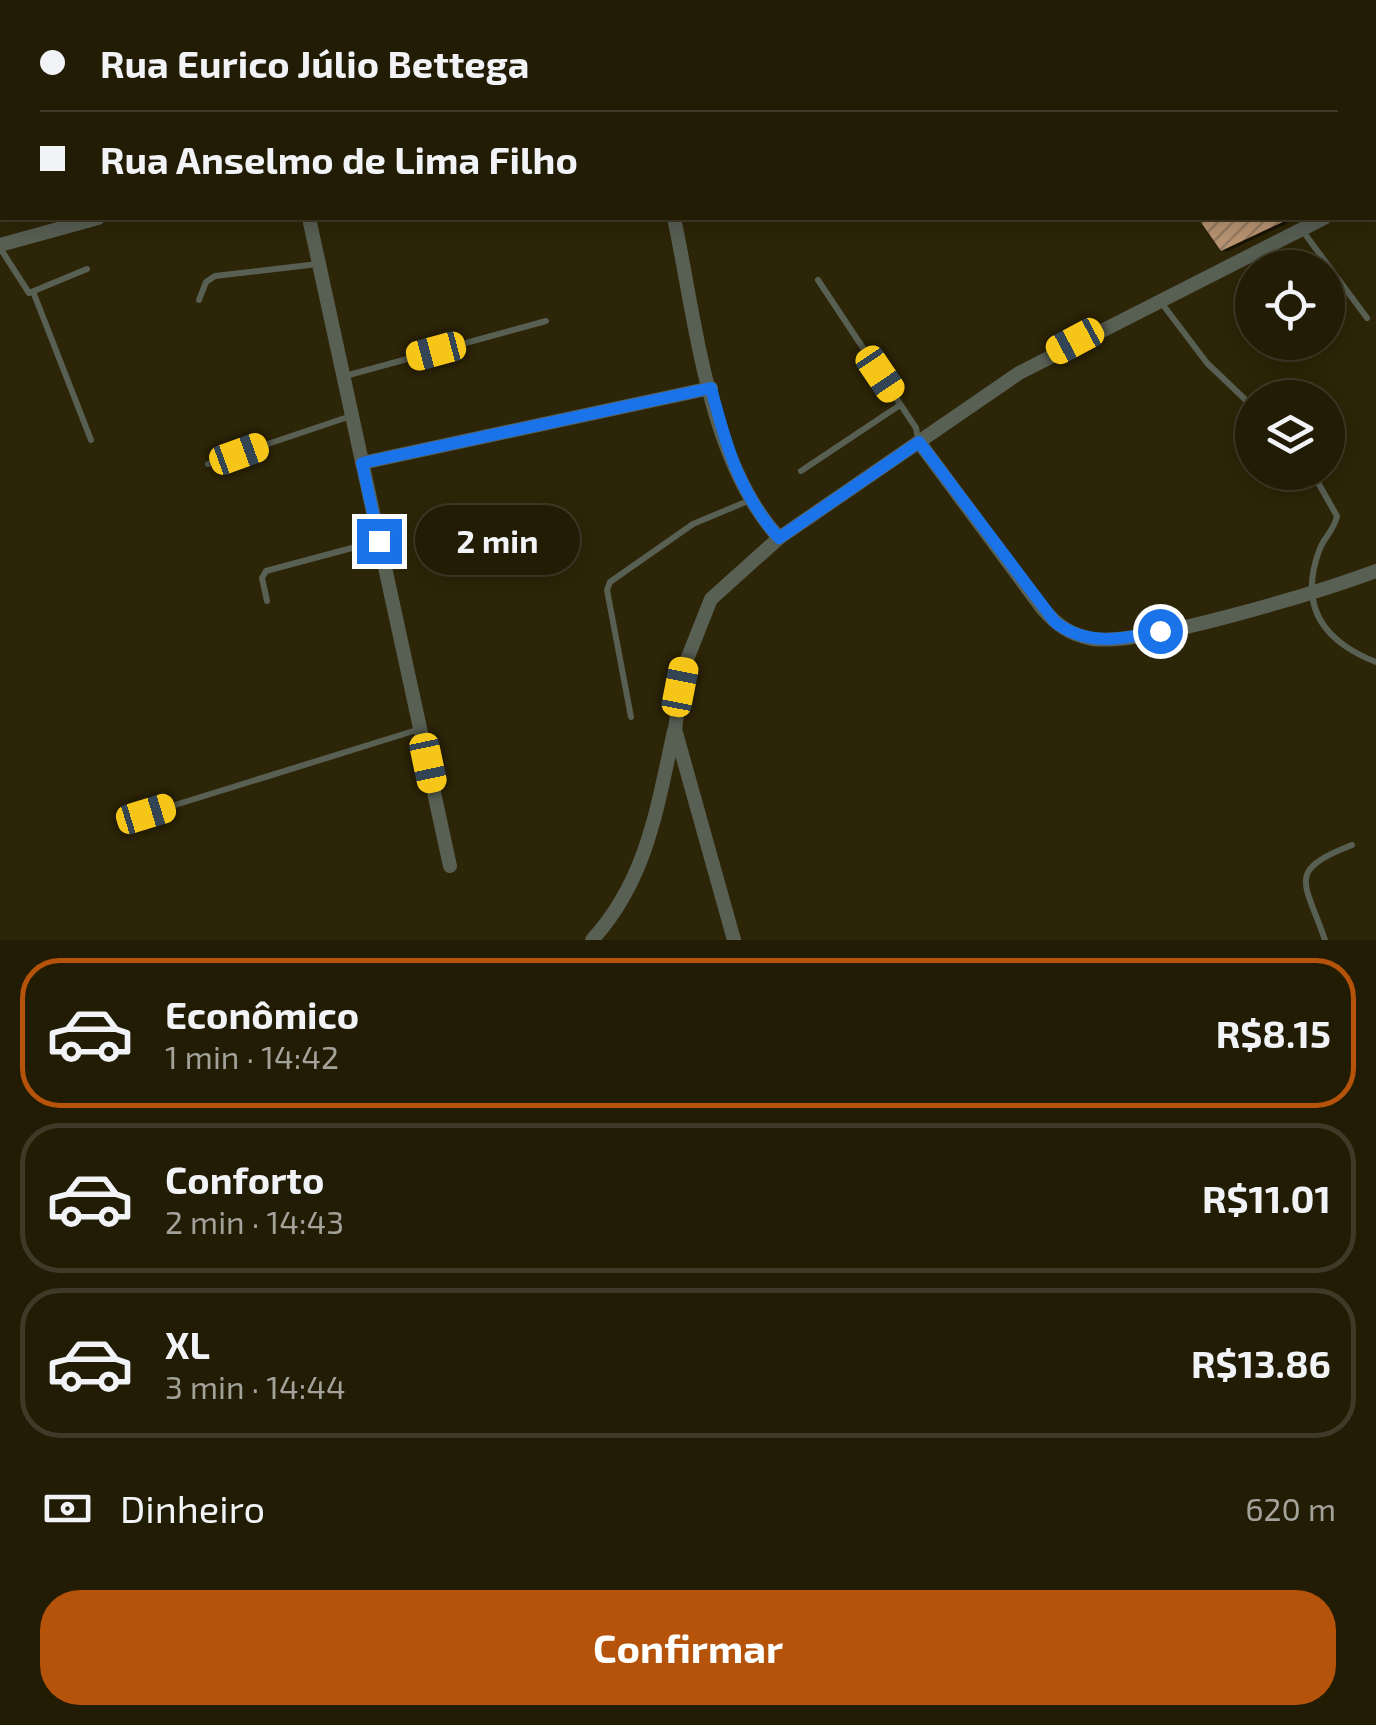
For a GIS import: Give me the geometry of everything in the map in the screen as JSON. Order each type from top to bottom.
[{"type":"street","points":[[0,246],[91,220]]},
{"type":"street","points":[[309,220],[450,866]]},
{"type":"street","points":[[674,220],[730,456],[748,501],[779,538]]},
{"type":"street","points":[[592,940],[620,907],[638,874],[675,730],[691,642],[710,600],[779,538],[1038,362],[1320,220]]},
{"type":"street","points":[[362,463],[711,388]]},
{"type":"street","points":[[919,442],[1042,608],[1067,632],[1098,640],[1135,636],[1376,572]]},
{"type":"street","points":[[675,730],[734,940]]},
{"type":"lane","points":[[1301,229],[1367,318]]},
{"type":"lane","points":[[0,246],[26,291],[34,294],[87,269]]},
{"type":"lane","points":[[199,300],[206,282],[215,276],[319,264]]},
{"type":"lane","points":[[818,280],[916,428],[919,442]]},
{"type":"lane","points":[[34,294],[91,440]]},
{"type":"lane","points":[[1159,300],[1206,363],[1235,390]]},
{"type":"lane","points":[[344,377],[546,321]]},
{"type":"lane","points":[[801,471],[900,405]]},
{"type":"lane","points":[[208,464],[352,415]]},
{"type":"lane","points":[[1322,490],[1337,516],[1319,549],[1311,591],[1322,625],[1332,640],[1376,662]]},
{"type":"lane","points":[[632,718],[607,590],[610,582],[693,524],[748,501]]},
{"type":"lane","points":[[267,601],[262,578],[266,571],[379,541]]},
{"type":"lane","points":[[146,814],[420,729]]},
{"type":"lane","points":[[1325,940],[1305,882],[1306,869],[1314,859],[1352,845]]},
{"type":"building","points":[[1199,220],[1287,220],[1221,251]]},
{"type":"route","points":[[379,541],[362,463],[711,388],[738,479],[748,501],[779,538],[919,442],[1042,608],[1067,632],[1098,640],[1160,631]]}]
